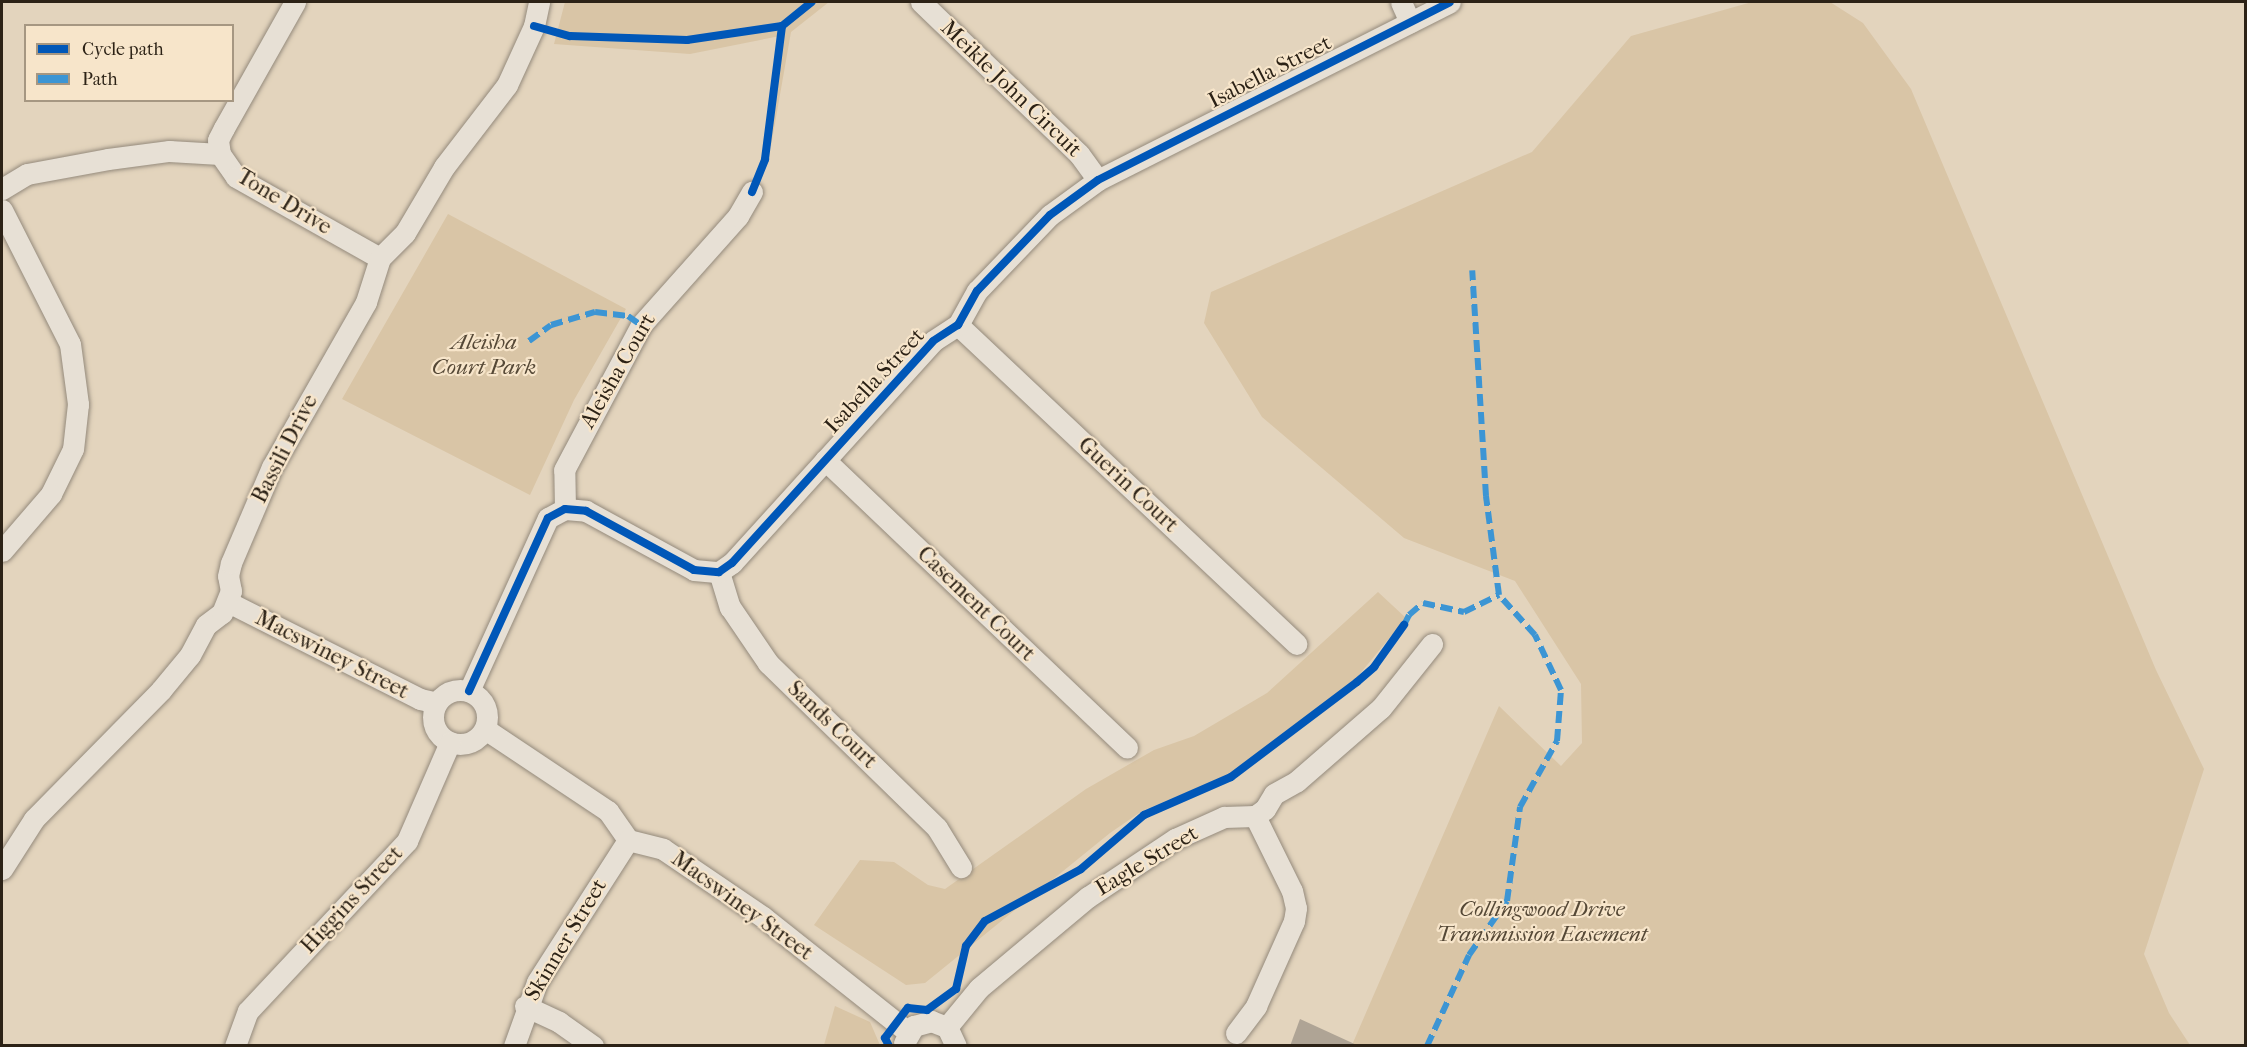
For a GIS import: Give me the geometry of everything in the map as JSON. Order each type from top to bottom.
[{"type":"street","name":"Tone Drive","points":[[296,2],[224,128],[218,140],[220,154],[236,177],[381,258]]},
{"type":"street","name":"Bassili Drive","points":[[228,602],[231,563],[272,467],[366,302],[381,258],[405,233],[444,167],[507,85],[534,26],[539,2]]},
{"type":"street","name":"Meikle John Circuit","points":[[921,2],[1079,153],[1098,180]]},
{"type":"street","points":[[1401,2],[1410,22]]},
{"type":"street","name":"Isabella Street","points":[[719,572],[732,562],[933,341],[958,326],[977,291],[1041,224],[1098,180],[1450,2]]},
{"type":"street","points":[[2,189],[27,174],[108,159],[169,151],[220,154]]},
{"type":"street","name":"Aleisha Court","points":[[565,509],[564,470],[641,326],[738,216],[752,192]]},
{"type":"street","points":[[2,210],[70,344],[78,404],[73,449],[51,494],[2,551]]},
{"type":"street","name":"Guerin Court","points":[[958,326],[1297,644]]},
{"type":"street","name":"Casement Court","points":[[825,460],[1127,748]]},
{"type":"street","points":[[470,691],[534,541],[548,518],[565,509],[586,511],[694,570],[719,572]]},
{"type":"street","name":"Sands Court","points":[[719,572],[730,607],[768,663],[937,828],[961,867]]},
{"type":"street","points":[[2,870],[34,819],[161,690],[228,602]]},
{"type":"street","name":"Macswiney Street","points":[[228,602],[420,699],[437,703]]},
{"type":"street","points":[[1236,1034],[1256,1006],[1294,921],[1296,908],[1292,891],[1255,816],[1274,794],[1297,781],[1381,708],[1432,644]]},
{"type":"street","points":[[451,691],[470,691],[477,696],[487,711],[485,729],[467,744],[450,742],[435,725],[437,703],[451,691]]},
{"type":"street","points":[[485,729],[608,811],[628,840]]},
{"type":"street","name":"Higgins Street","points":[[235,1046],[248,1011],[407,841],[450,742]]},
{"type":"street","name":"Eagle Street","points":[[952,1036],[979,988],[1088,897],[1175,839],[1224,817],[1255,816]]},
{"type":"street","name":"Macswiney Street","points":[[628,840],[663,849],[763,916],[906,1039]]},
{"type":"street","name":"Skinner Street","points":[[514,1046],[525,1006],[628,840]]},
{"type":"street","points":[[525,1006],[560,1022],[593,1046]]},
{"type":"street","points":[[906,1039],[931,1021],[952,1036]]},
{"type":"green space","points":[[565,2],[829,2],[791,32],[771,146],[763,144],[780,36],[690,54],[554,44]]},
{"type":"green space","name":"Collingwood Drive Transmission Easement","points":[[1752,2],[1830,2],[1863,23],[1911,89],[2156,670],[2204,769],[2144,954],[2169,1013],[2190,1045],[1352,1045],[1499,706],[1561,766],[1582,743],[1581,684],[1515,581],[1404,538],[1262,417],[1204,323],[1211,292],[1532,152],[1631,36]]},
{"type":"green space","name":"Aleisha Court Park","points":[[448,214],[626,309],[574,400],[530,495],[342,399]]},
{"type":"green space","points":[[1378,592],[1406,618],[1358,676],[1321,710],[1245,768],[1142,811],[1110,833],[925,983],[906,985],[814,925],[860,860],[894,862],[928,885],[945,889],[1086,789],[1154,750],[1194,736],[1267,693]]},
{"type":"green space","points":[[835,1006],[870,1022],[880,1045],[824,1045]]},
{"type":"building","points":[[1300,1019],[1359,1046],[1290,1046]]},
{"type":"marked path","points":[[1427,1046],[1469,955],[1507,901],[1520,807],[1557,741],[1561,690],[1535,635],[1499,595],[1486,496],[1472,270]]},
{"type":"marked path","points":[[529,341],[551,325],[595,312],[628,316],[641,325]]},
{"type":"marked path","points":[[1404,625],[1409,615],[1423,603],[1464,612],[1499,595]]},
{"type":"cycle path","points":[[534,26],[570,36],[687,40],[782,26],[812,2]]},
{"type":"cycle path","points":[[469,691],[548,518],[565,509],[586,511],[694,570],[719,572],[732,563],[933,341],[958,325],[977,291],[1050,215],[1098,180],[1450,2]]},
{"type":"cycle path","points":[[752,192],[765,159],[782,26]]},
{"type":"cycle path","points":[[889,1046],[885,1038],[908,1008],[927,1010],[956,989],[966,946],[985,921],[1081,869],[1144,815],[1231,777],[1357,682],[1374,667],[1404,625]]}]
